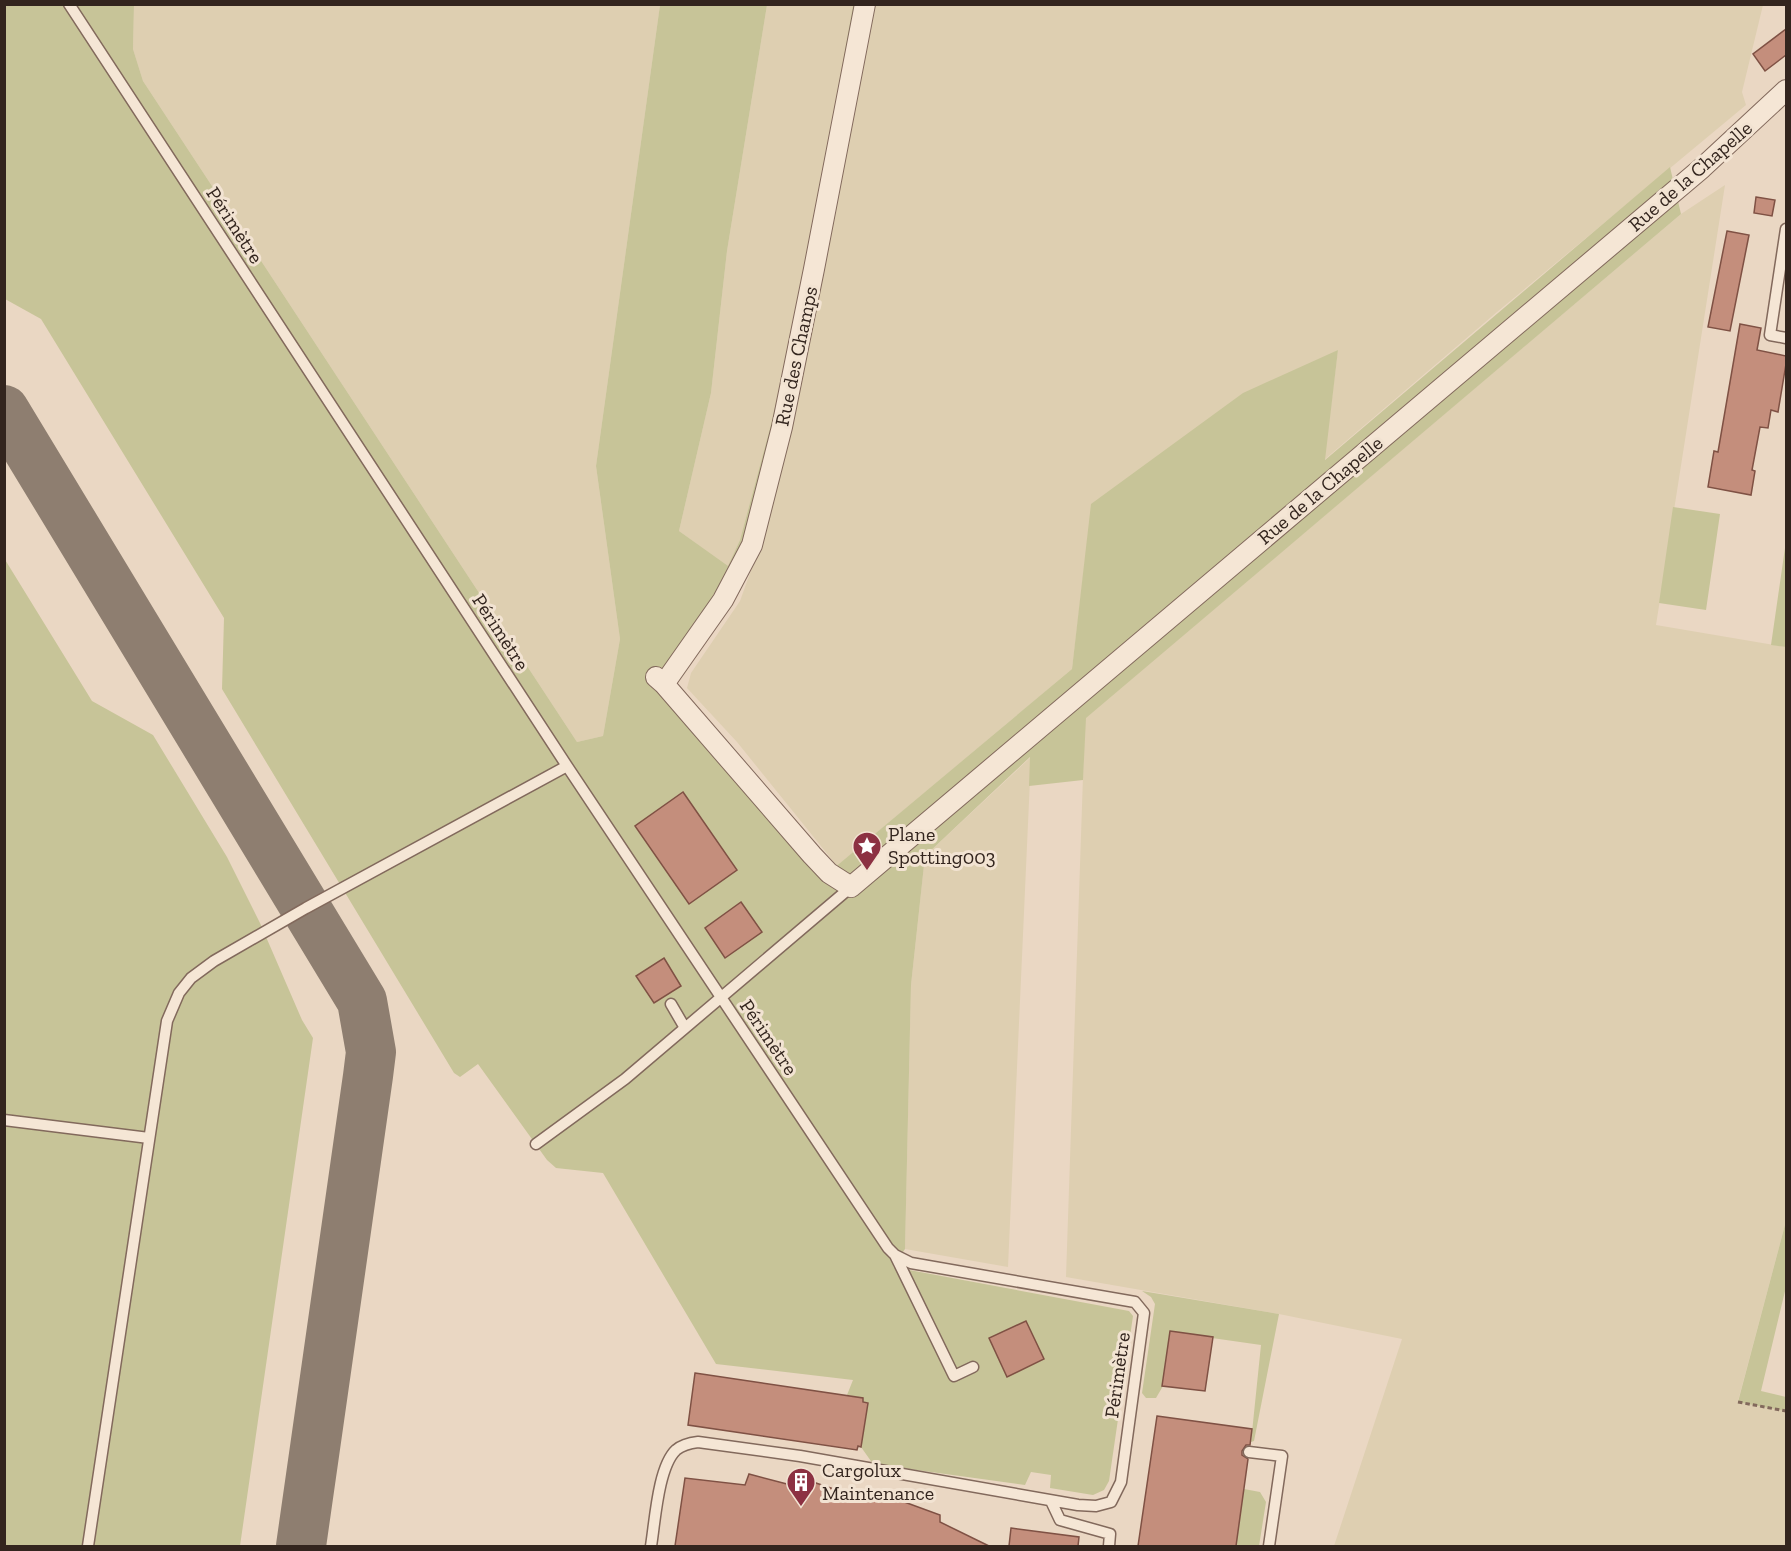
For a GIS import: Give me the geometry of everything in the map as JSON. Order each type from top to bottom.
[{"type":"street","name":"Rue des Champs","points":[[850,887],[829,873],[812,855],[660,680],[723,600],[752,545],[782,427],[865,4]]},
{"type":"street","name":"Rue de la Chapelle","points":[[850,887],[1784,97]]},
{"type":"lane","name":"Périmètre","points":[[69,4],[567,766],[888,1248],[895,1255],[911,1263],[1135,1302],[1144,1313],[1121,1482],[1111,1502],[1096,1506],[1051,1501],[800,1456],[698,1442],[677,1449],[668,1459],[661,1483],[651,1546]]},
{"type":"lane","points":[[1786,229],[1770,335],[1786,338]]},
{"type":"lane","points":[[88,1546],[167,1021],[179,993],[191,978],[214,961],[306,908],[567,766]]},
{"type":"lane","points":[[536,1144],[625,1079],[850,887]]},
{"type":"lane","points":[[671,1004],[685,1028]]},
{"type":"lane","points":[[4,1120],[149,1138]]},
{"type":"lane","points":[[895,1255],[954,1376],[973,1367]]},
{"type":"lane","points":[[1249,1452],[1282,1456],[1269,1546]]},
{"type":"lane","points":[[1051,1501],[1060,1520],[1110,1534],[1108,1546]]},
{"type":"path","points":[[1738,1402],[1786,1411]]},
{"type":"shaded area","points":[[5,5],[134,5],[133,49],[143,81],[577,742],[603,736],[620,639],[596,466],[660,5],[767,5],[727,251],[711,393],[679,531],[728,566],[740,540],[771,424],[801,294],[853,5],[858,5],[820,217],[746,542],[725,582],[671,661],[670,703],[821,879],[1072,669],[1091,504],[1243,393],[1338,350],[1325,460],[1670,167],[1681,214],[1086,718],[1083,780],[1029,786],[1030,757],[925,856],[911,985],[905,1249],[893,1267],[1129,1311],[1133,1316],[1109,1481],[1104,1490],[1093,1495],[1050,1488],[1051,1475],[1031,1472],[1025,1485],[873,1464],[861,1447],[868,1403],[863,1402],[863,1398],[847,1395],[853,1380],[716,1364],[603,1173],[556,1168],[547,1160],[478,1064],[460,1077],[454,1073],[222,689],[224,618],[41,319],[5,299]]},
{"type":"shaded area","points":[[134,5],[660,5],[596,466],[620,639],[603,736],[577,742],[143,81],[133,49]]},
{"type":"shaded area","points":[[767,5],[853,5],[801,294],[771,424],[740,540],[728,567],[679,531],[711,393],[727,251]]},
{"type":"shaded area","points":[[874,5],[1763,5],[1742,92],[1746,105],[1497,312],[1324,460],[1338,350],[1092,504],[1072,669],[837,866],[737,742],[687,688],[691,673],[740,601],[759,548],[786,454]]},
{"type":"shaded area","points":[[1725,185],[1656,625],[1786,647],[1786,1221],[1738,1401],[1786,1411],[1786,1546],[1334,1546],[1402,1339],[1279,1314],[1066,1277],[1085,718],[1681,214]]},
{"type":"shaded area","points":[[1673,507],[1720,514],[1706,610],[1659,603]]},
{"type":"shaded area","points":[[1786,541],[1786,647],[1771,645]]},
{"type":"shaded area","points":[[4,558],[92,701],[153,735],[227,857],[260,923],[302,1020],[313,1038],[240,1546],[5,1546]]},
{"type":"shaded area","points":[[1031,757],[1008,1267],[905,1249],[911,985],[925,856]]},
{"type":"shaded area","points":[[1786,1221],[1786,1287],[1761,1391],[1786,1397],[1786,1411],[1738,1402]]},
{"type":"shaded area","points":[[1142,1291],[1279,1314],[1254,1441],[1251,1442],[1261,1345],[1170,1332],[1163,1386],[1156,1398],[1146,1398],[1142,1393],[1155,1304],[1151,1297]]},
{"type":"shaded area","points":[[1244,1489],[1260,1492],[1266,1502],[1259,1546],[1236,1546]]},
{"type":"building","points":[[1786,29],[1786,55],[1765,71],[1753,54]]},
{"type":"building","points":[[1756,197],[1775,200],[1772,216],[1754,213]]},
{"type":"building","points":[[1727,231],[1749,235],[1730,331],[1708,327]]},
{"type":"building","points":[[1740,324],[1761,328],[1757,350],[1786,356],[1778,412],[1771,410],[1768,428],[1760,427],[1752,470],[1755,471],[1751,495],[1708,487],[1714,451],[1718,452]]},
{"type":"building","points":[[683,792],[737,870],[689,904],[635,826]]},
{"type":"building","points":[[741,902],[762,932],[725,958],[705,928]]},
{"type":"building","points":[[664,958],[681,986],[654,1003],[636,976]]},
{"type":"building","points":[[1026,1321],[1044,1359],[1007,1377],[989,1338]]},
{"type":"building","points":[[1170,1331],[1213,1337],[1205,1391],[1162,1386]]},
{"type":"building","points":[[695,1373],[863,1398],[863,1402],[868,1403],[861,1447],[858,1446],[857,1450],[688,1425]]},
{"type":"building","points":[[1157,1416],[1252,1429],[1250,1445],[1246,1445],[1242,1451],[1242,1455],[1248,1459],[1236,1546],[1138,1546]]},
{"type":"building","name":"Cargolux Maintenance","points":[[749,1474],[810,1490],[813,1482],[872,1502],[877,1492],[940,1515],[940,1522],[989,1546],[675,1546],[685,1478],[745,1485]]},
{"type":"building","points":[[1011,1528],[1079,1537],[1078,1546],[1009,1546]]},
{"type":"taxiway","points":[[4,410],[362,1001],[371,1052],[301,1546]]},
{"type":"place","name":"Plane Spotting003","points":[[867,872]]},
{"type":"place","name":"Cargolux Maintenance","points":[[801,1508]]}]
